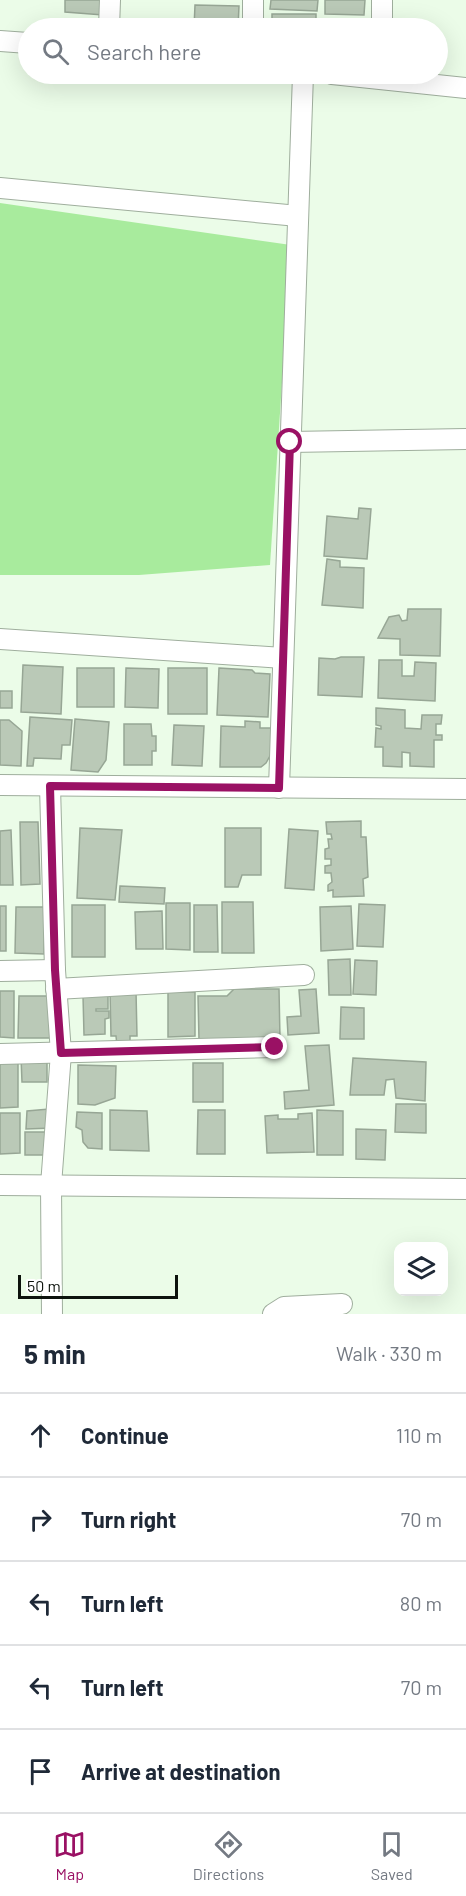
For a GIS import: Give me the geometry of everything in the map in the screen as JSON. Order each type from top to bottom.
[{"type":"street","points":[[109,18],[110,0]]},
{"type":"street","points":[[253,0],[253,18]]},
{"type":"street","points":[[382,0],[382,18]]},
{"type":"street","points":[[0,41],[18,43]]},
{"type":"street","points":[[279,788],[303,84]]},
{"type":"street","points":[[438,84],[466,88]]},
{"type":"street","points":[[0,188],[298,216]]},
{"type":"street","points":[[290,442],[466,439]]},
{"type":"street","points":[[0,639],[283,658]]},
{"type":"street","points":[[0,785],[466,789]]},
{"type":"street","points":[[50,786],[56,979],[61,1053],[51,1185],[52,1314]]},
{"type":"street","points":[[0,971],[56,979],[304,975]]},
{"type":"street","points":[[0,1054],[275,1047]]},
{"type":"street","points":[[0,1185],[466,1189]]},
{"type":"street","points":[[273,1314],[284,1307],[342,1304]]},
{"type":"green space","points":[[0,203],[291,245],[270,565],[139,575],[0,575]]},
{"type":"building","points":[[65,0],[104,0],[103,15],[65,12]]},
{"type":"building","points":[[271,0],[318,0],[317,11],[270,9]]},
{"type":"building","points":[[325,0],[365,0],[364,15],[325,14]]},
{"type":"building","points":[[195,5],[239,6],[238,18],[194,18]]},
{"type":"building","points":[[272,14],[316,14],[316,18],[272,18]]},
{"type":"building","points":[[359,508],[371,509],[367,559],[324,556],[327,516],[358,519]]},
{"type":"building","points":[[327,559],[340,561],[340,567],[364,568],[363,608],[322,605]]},
{"type":"building","points":[[408,609],[441,609],[440,656],[400,655],[400,639],[378,638],[389,617],[399,615],[402,621],[407,620]]},
{"type":"building","points":[[364,657],[362,697],[318,695],[319,658]]},
{"type":"building","points":[[379,660],[402,660],[402,676],[414,676],[415,662],[436,663],[435,701],[378,698]]},
{"type":"building","points":[[23,665],[63,667],[61,714],[21,712]]},
{"type":"building","points":[[77,668],[114,668],[114,707],[77,707]]},
{"type":"building","points":[[126,668],[159,669],[158,708],[125,707]]},
{"type":"building","points":[[168,668],[207,668],[207,714],[168,714]]},
{"type":"building","points":[[219,668],[252,670],[255,673],[270,674],[268,717],[217,715]]},
{"type":"building","points":[[0,691],[12,691],[12,708],[0,708]]},
{"type":"building","points":[[376,708],[405,710],[405,728],[421,729],[422,715],[442,715],[441,724],[436,724],[436,735],[442,735],[442,740],[434,740],[434,767],[410,766],[410,753],[402,752],[402,767],[383,766],[383,747],[375,747],[376,728],[381,729],[381,726],[376,725]]},
{"type":"building","points":[[30,717],[72,720],[70,745],[62,745],[61,759],[34,758],[33,766],[27,766]]},
{"type":"building","points":[[75,719],[109,722],[106,760],[98,772],[71,770]]},
{"type":"building","points":[[0,720],[9,720],[22,731],[21,766],[0,765]]},
{"type":"building","points":[[245,721],[260,722],[260,728],[272,728],[271,754],[261,767],[220,767],[221,726],[245,727]]},
{"type":"building","points":[[124,724],[151,724],[152,736],[156,736],[156,751],[152,751],[152,765],[124,765]]},
{"type":"building","points":[[174,725],[204,726],[202,766],[172,765]]},
{"type":"building","points":[[361,821],[361,837],[366,837],[368,877],[363,879],[364,896],[333,897],[333,890],[328,891],[328,885],[332,882],[331,873],[325,873],[325,866],[331,865],[331,859],[325,859],[325,849],[329,848],[328,839],[332,839],[331,834],[327,834],[326,822]]},
{"type":"building","points":[[20,822],[38,822],[40,884],[21,885]]},
{"type":"building","points":[[80,828],[122,830],[115,900],[77,898]]},
{"type":"building","points":[[225,828],[261,828],[261,875],[242,875],[238,887],[225,887]]},
{"type":"building","points":[[289,829],[318,831],[314,890],[285,888]]},
{"type":"building","points":[[11,830],[13,885],[0,885],[0,831]]},
{"type":"building","points":[[120,886],[165,888],[164,904],[119,902]]},
{"type":"building","points":[[222,902],[253,902],[254,953],[222,953]]},
{"type":"building","points":[[166,903],[190,903],[190,950],[166,949]]},
{"type":"building","points":[[359,904],[385,905],[383,947],[357,946]]},
{"type":"building","points":[[72,905],[105,905],[105,957],[72,957]]},
{"type":"building","points":[[194,905],[217,905],[218,952],[194,952]]},
{"type":"building","points":[[0,906],[6,906],[6,951],[0,951]]},
{"type":"building","points":[[351,906],[353,949],[321,951],[320,907]]},
{"type":"building","points":[[16,907],[45,907],[44,954],[15,953]]},
{"type":"building","points":[[162,911],[163,949],[136,949],[135,912]]},
{"type":"building","points":[[350,959],[351,995],[329,995],[328,960]]},
{"type":"building","points":[[355,960],[377,961],[376,995],[353,994]]},
{"type":"building","points":[[234,989],[279,989],[280,1039],[199,1040],[198,996],[227,996]]},
{"type":"building","points":[[316,989],[319,1033],[288,1035],[287,1017],[301,1016],[299,990]]},
{"type":"building","points":[[0,991],[14,991],[14,1038],[0,1037]]},
{"type":"building","points":[[110,991],[136,991],[137,1036],[130,1036],[130,1046],[117,1046],[116,1036],[111,1036]]},
{"type":"building","points":[[168,992],[195,992],[195,1036],[168,1037]]},
{"type":"building","points":[[19,996],[53,996],[53,1038],[18,1038]]},
{"type":"building","points":[[83,996],[108,996],[108,1009],[96,1009],[96,1011],[109,1011],[109,1018],[105,1019],[105,1034],[84,1035]]},
{"type":"building","points":[[341,1007],[364,1008],[364,1039],[340,1039]]},
{"type":"building","points":[[329,1045],[334,1105],[285,1109],[284,1092],[309,1090],[305,1046]]},
{"type":"building","points":[[21,1057],[47,1057],[47,1082],[22,1082]]},
{"type":"building","points":[[353,1058],[426,1062],[425,1101],[396,1098],[394,1079],[386,1080],[384,1095],[350,1095]]},
{"type":"building","points":[[0,1063],[18,1063],[18,1107],[0,1108]]},
{"type":"building","points":[[193,1063],[223,1063],[223,1102],[193,1102]]},
{"type":"building","points":[[78,1065],[116,1066],[115,1098],[95,1105],[78,1104]]},
{"type":"building","points":[[396,1104],[426,1104],[426,1133],[395,1132]]},
{"type":"building","points":[[49,1109],[52,1128],[26,1129],[27,1111]]},
{"type":"building","points":[[110,1110],[147,1111],[149,1151],[110,1150]]},
{"type":"building","points":[[198,1110],[225,1110],[225,1154],[197,1154]]},
{"type":"building","points":[[317,1110],[343,1111],[343,1155],[317,1155]]},
{"type":"building","points":[[77,1112],[102,1113],[102,1149],[88,1148],[83,1142],[82,1130],[76,1127]]},
{"type":"building","points":[[0,1113],[20,1113],[20,1153],[0,1154]]},
{"type":"building","points":[[312,1113],[314,1152],[267,1153],[265,1116],[278,1115],[278,1119],[298,1119],[298,1114]]},
{"type":"building","points":[[356,1129],[386,1130],[385,1160],[356,1159]]},
{"type":"building","points":[[25,1132],[49,1132],[49,1155],[25,1155]]},
{"type":"route","points":[[275,1047],[61,1053],[55,970],[50,786],[279,788],[290,442]]}]
